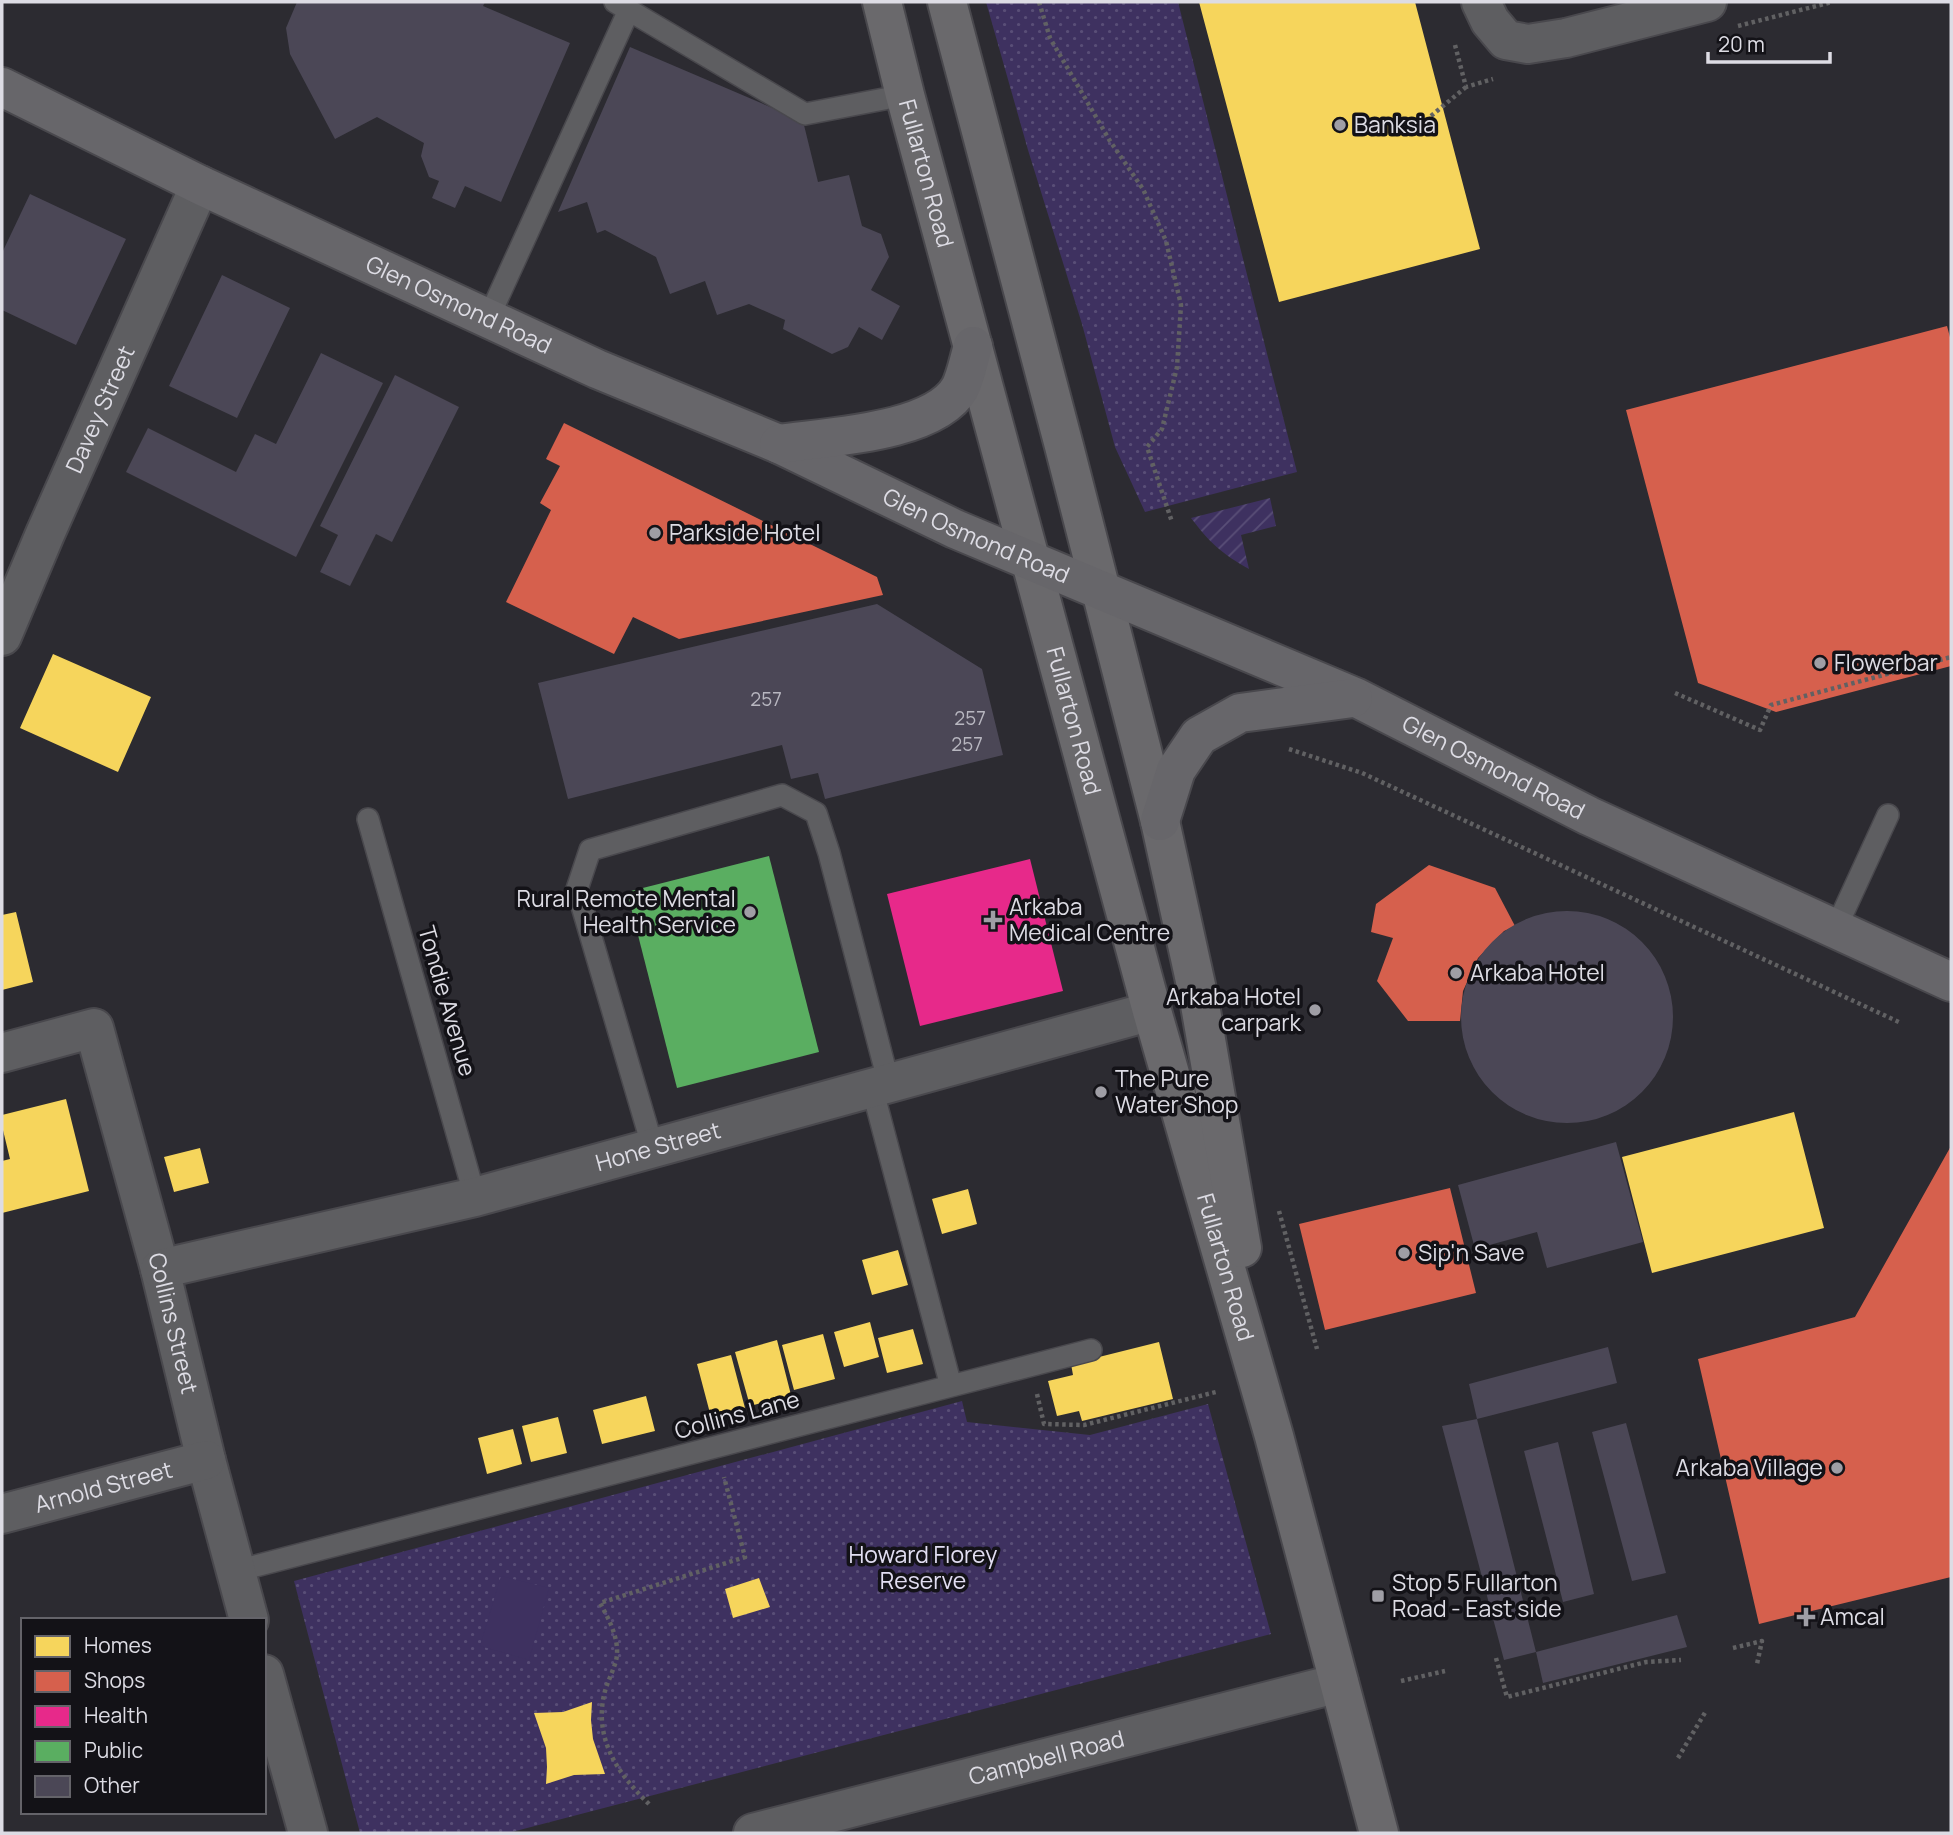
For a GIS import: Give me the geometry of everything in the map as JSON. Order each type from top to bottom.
[{"type":"highway","name":"Glen Osmond Road","points":[[2,87],[200,185],[597,369],[779,444],[955,529],[1355,697],[1589,816],[1951,982]]},
{"type":"highway","points":[[779,444],[889,429],[932,413],[946,404],[960,387],[973,346]]},
{"type":"highway","points":[[1160,821],[1176,770],[1199,736],[1240,713],[1355,697]]},
{"type":"main road","name":"Fullarton Road","points":[[882,2],[1029,561],[1152,1011],[1274,1436],[1379,1833]]},
{"type":"main road","name":"Fullarton Road","points":[[947,2],[1160,821],[1199,999],[1274,1436]]},
{"type":"street","points":[[1481,2],[1490,21],[1506,40],[1528,44],[1566,38],[1707,2]]},
{"type":"street","name":"Davey Street","points":[[2,636],[49,523],[200,185]]},
{"type":"street","name":"Hone Street","points":[[160,1269],[475,1196],[1152,1011]]},
{"type":"street","name":"Collins Street","points":[[2,1053],[94,1028],[160,1269],[206,1460],[248,1618]]},
{"type":"street","name":"Arnold Street","points":[[2,1514],[206,1460]]},
{"type":"street","points":[[266,1681],[308,1833]]},
{"type":"street","name":"Campbell Road","points":[[753,1833],[1339,1683]]},
{"type":"lane","points":[[488,319],[622,6],[805,114],[905,95]]},
{"type":"lane","points":[[653,1148],[577,889],[590,850],[782,795],[816,813],[829,853],[880,1086],[951,1386]]},
{"type":"lane","points":[[1835,930],[1888,815]]},
{"type":"lane","name":"Tondie Avenue","points":[[368,819],[475,1196]]},
{"type":"lane","name":"Collins Lane","points":[[236,1571],[1091,1350]]},
{"type":"path","points":[[1039,2],[1050,38],[1110,141],[1143,189],[1166,241],[1181,305],[1177,366],[1162,429],[1147,446],[1172,522]]},
{"type":"path","points":[[1431,116],[1466,87]]},
{"type":"path","points":[[1675,694],[1760,730],[1771,705],[1951,657]]},
{"type":"path","points":[[1285,749],[1297,750],[1362,773],[1901,1023]]},
{"type":"path","points":[[1279,1210],[1317,1349]]},
{"type":"path","points":[[1030,1366],[1044,1424],[1084,1425],[1216,1392]]},
{"type":"path","points":[[649,1804],[618,1771],[608,1751],[603,1728],[602,1702],[616,1661],[616,1639],[600,1603],[745,1557],[723,1472]]},
{"type":"path","points":[[1733,1648],[1762,1641],[1757,1664]]},
{"type":"path","points":[[1496,1658],[1507,1697],[1646,1662],[1681,1660]]},
{"type":"path","points":[[1401,1681],[1446,1671]]},
{"type":"path","points":[[1678,1758],[1706,1711]]},
{"type":"green space","points":[[986,2],[1178,2],[1297,472],[1145,512],[1115,447],[1082,324]]},
{"type":"green space","points":[[1270,498],[1276,526],[1241,535],[1249,569],[1217,547],[1191,518]]},
{"type":"green space","name":"Howard Florey Reserve","points":[[962,1401],[967,1422],[1090,1435],[1208,1404],[1271,1634],[508,1833],[360,1833],[294,1581]]},
{"type":"green space","points":[[501,1576],[549,1588],[529,1660],[480,1646]]},
{"type":"building: Homes","name":"Banksia","points":[[1199,2],[1415,2],[1480,249],[1279,302]]},
{"type":"building: Homes","points":[[53,654],[151,697],[118,772],[20,728]]},
{"type":"building: Homes","points":[[16,912],[33,982],[2,990],[2,915]]},
{"type":"building: Homes","points":[[66,1099],[89,1191],[2,1213],[2,1161],[10,1159],[2,1115]]},
{"type":"building: Homes","points":[[1794,1112],[1824,1228],[1652,1273],[1622,1157]]},
{"type":"building: Homes","points":[[200,1148],[209,1183],[174,1192],[164,1157]]},
{"type":"building: Homes","points":[[968,1189],[977,1224],[942,1234],[932,1199]]},
{"type":"building: Homes","points":[[898,1250],[908,1285],[872,1295],[862,1260]]},
{"type":"building: Homes","points":[[870,1322],[879,1357],[844,1367],[834,1332]]},
{"type":"building: Homes","points":[[913,1329],[923,1364],[887,1373],[878,1338]]},
{"type":"building: Homes","points":[[823,1334],[835,1379],[794,1390],[782,1345]]},
{"type":"building: Homes","points":[[777,1340],[791,1395],[750,1406],[735,1352]]},
{"type":"building: Homes","points":[[1159,1342],[1173,1399],[1082,1421],[1079,1411],[1057,1416],[1048,1381],[1073,1375],[1071,1364]]},
{"type":"building: Homes","points":[[731,1355],[745,1408],[711,1417],[697,1364]]},
{"type":"building: Homes","points":[[646,1396],[655,1431],[602,1444],[593,1410]]},
{"type":"building: Homes","points":[[558,1417],[567,1453],[531,1462],[522,1426]]},
{"type":"building: Homes","points":[[513,1429],[522,1464],[487,1474],[478,1438]]},
{"type":"building: Homes","points":[[759,1578],[770,1607],[733,1618],[725,1589]]},
{"type":"building: Homes","points":[[592,1702],[593,1739],[605,1774],[574,1775],[546,1784],[546,1748],[534,1713],[563,1712]]},
{"type":"building: Shops","points":[[1947,326],[1951,341],[1951,666],[1776,712],[1698,683],[1626,410]]},
{"type":"building: Shops","points":[[564,423],[877,577],[883,595],[679,639],[633,617],[614,654],[506,602],[551,510],[540,503],[560,466],[546,459]]},
{"type":"building: Shops","points":[[1429,865],[1495,888],[1515,926],[1504,931],[1478,958],[1463,991],[1460,1021],[1408,1021],[1377,981],[1393,938],[1371,932],[1376,904]]},
{"type":"building: Shops","name":"Arkaba Village","points":[[1951,1146],[1951,1577],[1759,1624],[1698,1359],[1855,1317]]},
{"type":"building: Shops","points":[[1450,1188],[1476,1293],[1325,1330],[1299,1224]]},
{"type":"building: Health","points":[[1030,859],[1063,991],[920,1026],[887,894]]},
{"type":"building: Public","points":[[769,856],[819,1052],[677,1088],[627,892]]},
{"type":"building: Other","points":[[297,2],[485,2],[483,6],[570,43],[501,202],[465,186],[455,208],[432,198],[439,181],[429,177],[421,156],[424,143],[377,117],[335,139],[290,54],[286,28]]},
{"type":"building: Other","points":[[630,47],[803,121],[818,182],[849,175],[862,226],[881,234],[889,257],[871,290],[900,306],[882,340],[859,327],[848,347],[832,354],[783,329],[785,320],[749,304],[717,315],[705,281],[670,294],[656,257],[605,230],[597,233],[587,202],[558,212]]},
{"type":"building: Other","points":[[30,194],[126,239],[76,345],[2,310],[2,253]]},
{"type":"building: Other","points":[[222,275],[290,308],[237,418],[169,386]]},
{"type":"building: Other","points":[[321,353],[383,383],[296,557],[126,472],[148,428],[236,472],[255,434],[276,444]]},
{"type":"building: Other","points":[[395,375],[459,407],[392,542],[376,534],[350,586],[320,572],[338,535],[320,526]]},
{"type":"building: Other","points":[[877,604],[982,669],[1003,755],[825,799],[818,773],[791,779],[782,745],[568,799],[538,683]]},
{"type":"building: Other","points":[[1567,911],[1608,919],[1642,942],[1665,976],[1673,1017],[1665,1058],[1642,1092],[1608,1115],[1567,1123],[1526,1115],[1492,1092],[1469,1058],[1461,1017],[1469,976],[1492,942],[1526,919]]},
{"type":"building: Other","points":[[1616,1142],[1643,1242],[1547,1268],[1537,1232],[1475,1249],[1458,1185]]},
{"type":"building: Other","points":[[1608,1347],[1617,1383],[1477,1419],[1469,1384]]},
{"type":"building: Other","points":[[1477,1419],[1536,1652],[1504,1660],[1442,1426]]},
{"type":"building: Other","points":[[1626,1423],[1666,1573],[1632,1581],[1592,1432]]},
{"type":"building: Other","points":[[1558,1442],[1594,1594],[1563,1602],[1524,1451]]},
{"type":"building: Other","points":[[1677,1615],[1687,1647],[1543,1683],[1536,1652]]},
{"type":"place","name":"Banksia","points":[[1340,125]]},
{"type":"place","name":"Parkside Hotel","points":[[655,533]]},
{"type":"place","name":"Flowerbar","points":[[1820,663]]},
{"type":"place","name":"Rural Remote Mental Health Service","points":[[750,912]]},
{"type":"place","name":"Arkaba Medical Centre","points":[[993,920]]},
{"type":"place","name":"Arkaba Hotel","points":[[1456,973]]},
{"type":"place","name":"Arkaba Hotel carpark","points":[[1315,1010]]},
{"type":"place","name":"The Pure Water Shop","points":[[1101,1092]]},
{"type":"place","name":"Sip'n Save","points":[[1404,1253]]},
{"type":"place","name":"Arkaba Village","points":[[1837,1468]]},
{"type":"place","name":"Stop 5 Fullarton Road - East side","points":[[1378,1596]]},
{"type":"place","name":"Amcal","points":[[1806,1617]]}]
